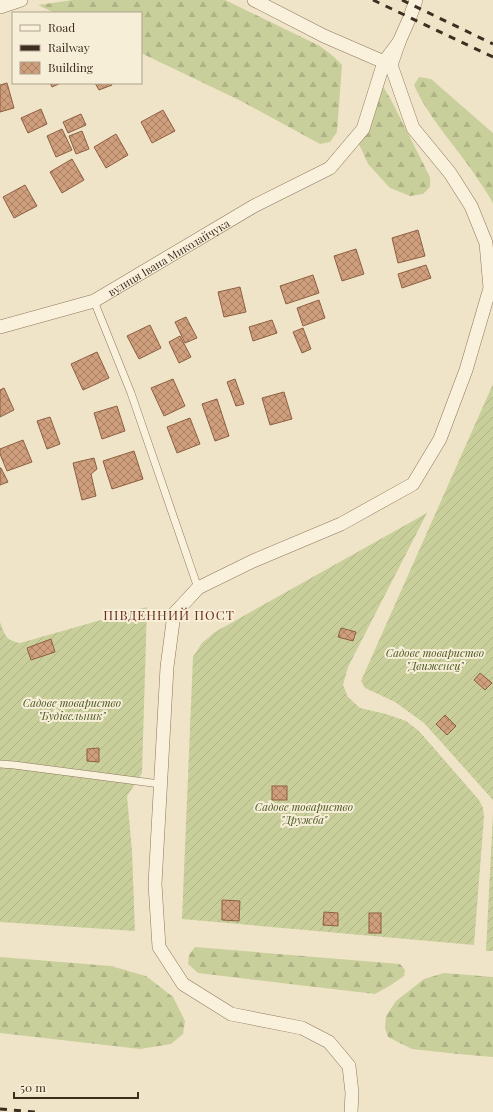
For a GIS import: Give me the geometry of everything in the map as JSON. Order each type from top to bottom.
[{"type":"street","points":[[0,7],[21,0]]},
{"type":"street","points":[[254,0],[324,36],[388,63],[413,128],[450,173],[470,206],[486,243],[490,288],[466,370],[440,439],[413,484],[341,524],[253,561],[198,588],[174,614],[167,667],[155,884],[159,947],[182,984],[231,1014],[302,1028],[329,1042],[349,1066],[352,1093],[350,1112]]},
{"type":"street","points":[[388,63],[399,42],[416,0]]},
{"type":"street","name":"вулиця Івана Миколайчука","points":[[0,327],[94,301],[254,206],[330,168],[363,130],[388,63]]},
{"type":"lane","points":[[94,301],[131,393],[198,588]]},
{"type":"lane","points":[[0,764],[160,784]]},
{"type":"green space","points":[[73,0],[225,0],[320,46],[342,65],[337,132],[330,142],[320,144],[241,101],[142,53],[142,12],[53,12],[38,5]]},
{"type":"green space","points":[[419,77],[431,79],[493,133],[493,203],[473,172],[426,108],[414,85]]},
{"type":"green space","points":[[378,87],[384,88],[391,100],[430,177],[430,187],[423,194],[410,196],[390,188],[368,164],[359,144],[374,93]]},
{"type":"green space","name":"Садове товариство \"Движенец\"","points":[[493,384],[493,800],[424,723],[395,702],[365,688],[361,681]]},
{"type":"green space","name":"Садове товариство \"Дружба\"","points":[[427,513],[348,667],[343,685],[348,697],[360,708],[386,714],[406,721],[419,731],[479,800],[483,808],[484,817],[474,945],[182,919],[193,657],[202,643],[215,632]]},
{"type":"green space","name":"Садове товариство \"Будівельник\"","points":[[147,607],[142,773],[127,796],[132,851],[135,931],[0,922],[0,622],[6,636],[11,640],[20,643]]},
{"type":"green space","points":[[493,813],[493,951],[486,951]]},
{"type":"green space","points":[[195,947],[400,964],[405,970],[404,976],[375,994],[198,973],[188,964],[189,955]]},
{"type":"green space","points":[[0,957],[111,966],[146,976],[173,997],[185,1021],[183,1034],[171,1044],[140,1049],[0,1033]]},
{"type":"green space","points":[[444,973],[493,977],[493,1057],[412,1049],[388,1037],[385,1028],[386,1016],[396,1001],[424,979]]},
{"type":"building","points":[[7,83],[14,108],[0,112],[0,85]]},
{"type":"building","points":[[50,84],[59,84],[52,87]]},
{"type":"building","points":[[96,84],[112,85],[99,90]]},
{"type":"building","points":[[41,109],[47,124],[28,133],[21,118]]},
{"type":"building","points":[[163,110],[175,131],[152,143],[141,122]]},
{"type":"building","points":[[81,114],[86,125],[68,133],[63,122]]},
{"type":"building","points":[[62,129],[72,150],[56,157],[47,136]]},
{"type":"building","points":[[82,131],[89,149],[76,154],[69,136]]},
{"type":"building","points":[[116,134],[128,155],[106,168],[94,147]]},
{"type":"building","points":[[72,159],[84,180],[62,193],[50,172]]},
{"type":"building","points":[[25,185],[37,206],[14,218],[3,197]]},
{"type":"building","points":[[418,230],[425,256],[398,263],[392,238]]},
{"type":"building","points":[[356,249],[364,274],[342,281],[334,256]]},
{"type":"building","points":[[426,265],[431,278],[402,288],[398,274]]},
{"type":"building","points":[[313,275],[319,293],[286,304],[280,286]]},
{"type":"building","points":[[240,287],[246,312],[224,317],[218,292]]},
{"type":"building","points":[[319,300],[325,318],[303,326],[297,308]]},
{"type":"building","points":[[186,317],[197,338],[185,343],[175,322]]},
{"type":"building","points":[[272,320],[277,333],[253,341],[249,327]]},
{"type":"building","points":[[150,325],[161,348],[139,359],[127,336]]},
{"type":"building","points":[[303,328],[311,349],[302,353],[293,332]]},
{"type":"building","points":[[180,336],[191,357],[179,363],[169,342]]},
{"type":"building","points":[[97,352],[109,378],[83,390],[71,364]]},
{"type":"building","points":[[173,379],[185,406],[164,416],[151,388]]},
{"type":"building","points":[[235,379],[244,404],[236,406],[227,382]]},
{"type":"building","points":[[4,388],[14,410],[0,417],[0,390]]},
{"type":"building","points":[[284,392],[292,419],[270,425],[262,398]]},
{"type":"building","points":[[217,399],[229,436],[215,441],[202,404]]},
{"type":"building","points":[[117,406],[125,431],[102,439],[94,413]]},
{"type":"building","points":[[50,417],[60,444],[47,449],[37,421]]},
{"type":"building","points":[[190,418],[200,444],[177,453],[167,427]]},
{"type":"building","points":[[23,440],[32,462],[7,471],[0,454],[0,449]]},
{"type":"building","points":[[134,451],[143,479],[112,489],[103,461]]},
{"type":"building","points":[[94,458],[97,469],[91,474],[96,496],[82,500],[73,463]]},
{"type":"building","points":[[0,468],[8,482],[0,485]]},
{"type":"building","points":[[341,628],[356,632],[353,641],[338,637]]},
{"type":"building","points":[[51,639],[55,652],[31,660],[27,648]]},
{"type":"building","points":[[480,673],[492,683],[485,690],[474,680]]},
{"type":"building","points":[[445,715],[456,726],[447,735],[436,724]]},
{"type":"building","points":[[99,748],[99,762],[87,761],[87,749]]},
{"type":"building","points":[[272,786],[287,786],[287,800],[272,800]]},
{"type":"building","points":[[222,900],[240,901],[239,921],[222,920]]},
{"type":"building","points":[[324,912],[338,913],[338,926],[323,925]]},
{"type":"building","points":[[369,913],[381,913],[381,933],[369,933]]},
{"type":"railway","points":[[373,0],[493,57]]},
{"type":"railway","points":[[402,0],[493,44]]},
{"type":"railway","points":[[0,1109],[35,1112]]},
{"type":"district","name":"ПІВДЕННИЙ ПОСТ","points":[[169,614]]}]
